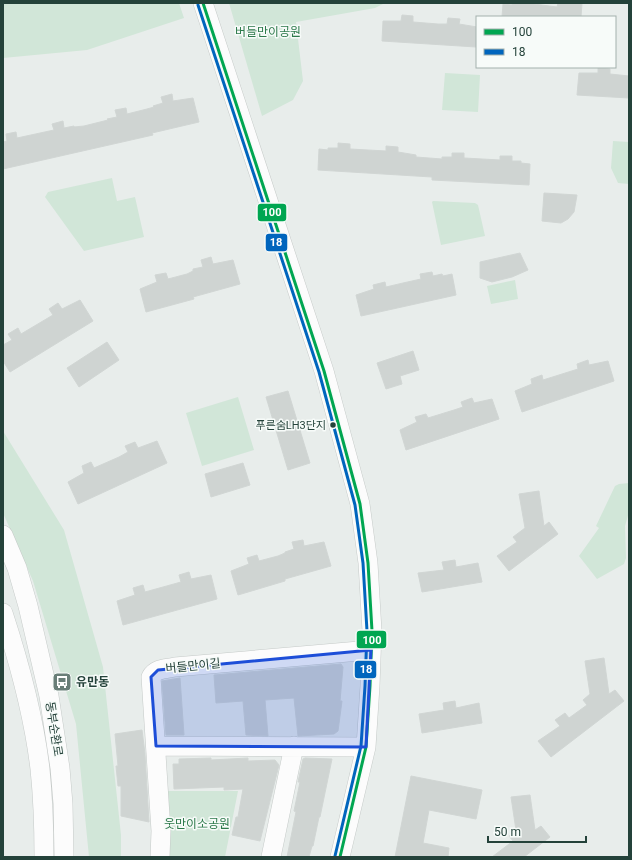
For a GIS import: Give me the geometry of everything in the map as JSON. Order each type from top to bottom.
[{"type":"street","points":[[203,3],[324,371],[360,504],[368,563],[372,631],[366,747],[340,857]]},
{"type":"street","name":"동부순환로","points":[[3,535],[17,568],[28,606],[49,696],[60,768],[63,804],[64,857]]},
{"type":"street","name":"동부순환로","points":[[3,613],[28,701],[40,768],[44,824],[44,857]]},
{"type":"street","name":"버들만이길","points":[[160,857],[161,831],[151,677],[154,672],[158,670],[371,650]]},
{"type":"street","points":[[156,746],[366,747]]},
{"type":"street","points":[[271,857],[294,746]]},
{"type":"highlighted area","points":[[371,650],[366,747],[156,746],[151,677],[158,670]]},
{"type":"green space","points":[[3,3],[179,3],[184,18],[87,50],[3,58]]},
{"type":"green space","name":"버들만이공원","points":[[229,3],[385,3],[375,8],[296,22],[303,81],[293,100],[262,116]]},
{"type":"green space","points":[[445,73],[480,75],[478,112],[442,110]]},
{"type":"green space","points":[[613,141],[629,142],[629,184],[618,183],[611,168]]},
{"type":"green space","points":[[112,178],[117,201],[135,197],[144,237],[84,251],[45,197],[48,192]]},
{"type":"green space","points":[[433,201],[475,203],[478,205],[485,236],[441,245]]},
{"type":"green space","points":[[515,280],[518,299],[491,304],[487,286]]},
{"type":"green space","points":[[238,397],[254,450],[202,466],[186,413]]},
{"type":"green space","points":[[3,431],[64,530],[103,667],[121,835],[121,857],[89,857],[76,724],[33,581],[3,513]]},
{"type":"green space","points":[[629,483],[629,512],[625,526],[626,558],[624,564],[597,579],[579,556],[599,528],[596,526],[615,486]]},
{"type":"green space","name":"웃만이소공원","points":[[164,791],[238,791],[225,857],[166,857]]},
{"type":"building","points":[[512,3],[534,3],[557,7],[558,3],[582,3],[581,16],[502,16],[503,4],[512,5]]},
{"type":"building","points":[[402,15],[413,16],[413,22],[438,24],[447,24],[448,18],[460,19],[459,24],[476,27],[476,47],[382,41],[383,21],[401,21]]},
{"type":"building","points":[[598,68],[610,69],[610,74],[629,76],[629,98],[577,95],[579,73],[598,73]]},
{"type":"building","points":[[172,94],[173,101],[193,98],[199,122],[152,133],[153,135],[3,169],[3,142],[7,141],[6,134],[16,132],[17,138],[54,130],[52,124],[63,121],[64,128],[84,126],[117,117],[115,110],[126,108],[127,114],[154,107],[153,106],[163,103],[161,97]]},
{"type":"building","points":[[338,143],[350,144],[350,149],[386,151],[386,146],[398,147],[398,152],[416,155],[416,157],[442,159],[442,157],[452,157],[452,153],[464,153],[464,158],[500,160],[500,156],[512,156],[512,161],[521,161],[521,163],[530,164],[529,185],[432,180],[432,177],[318,170],[319,149],[328,150],[328,148],[338,148]]},
{"type":"building","points":[[544,193],[577,195],[574,212],[568,219],[561,223],[542,221]]},
{"type":"building","points":[[520,253],[528,270],[512,277],[492,282],[480,278],[480,262]]},
{"type":"building","points":[[211,257],[213,264],[233,260],[240,284],[193,297],[194,299],[146,312],[140,289],[157,282],[155,275],[166,273],[168,279],[187,274],[193,271],[193,269],[203,267],[201,260]]},
{"type":"building","points":[[432,272],[433,276],[452,274],[456,295],[361,316],[356,295],[374,289],[373,285],[385,282],[386,287],[421,279],[420,274]]},
{"type":"building","points":[[80,300],[93,321],[10,372],[3,361],[3,345],[12,340],[8,334],[18,328],[21,334],[53,315],[49,309],[58,303],[62,309]]},
{"type":"building","points":[[107,342],[119,360],[79,387],[67,368]]},
{"type":"building","points":[[413,351],[419,370],[400,376],[402,384],[386,389],[377,363]]},
{"type":"building","points":[[588,360],[589,365],[608,361],[614,381],[522,412],[515,391],[532,384],[531,379],[542,375],[543,380],[578,369],[577,364]]},
{"type":"building","points":[[288,391],[310,463],[288,470],[266,397]]},
{"type":"building","points":[[472,398],[474,403],[492,399],[499,419],[406,450],[400,430],[417,422],[415,417],[426,414],[428,418],[463,407],[461,402]]},
{"type":"building","points":[[157,441],[167,463],[78,504],[68,482],[84,473],[82,466],[91,462],[94,468],[119,457],[128,452],[125,446],[135,442],[138,448]]},
{"type":"building","points":[[243,463],[250,485],[211,497],[205,474]]},
{"type":"building","points":[[539,491],[544,526],[549,522],[558,534],[509,571],[497,556],[517,542],[513,537],[525,528],[519,494]]},
{"type":"building","points":[[303,540],[304,546],[324,542],[331,566],[285,579],[285,581],[238,595],[231,571],[249,564],[247,558],[257,555],[259,561],[278,556],[294,549],[292,542]]},
{"type":"building","points":[[455,560],[456,567],[478,563],[482,582],[422,592],[418,573],[444,570],[442,562]]},
{"type":"building","points":[[189,572],[191,579],[211,575],[217,599],[123,625],[117,601],[135,595],[133,588],[143,585],[145,592],[181,582],[179,575]]},
{"type":"building","points":[[604,658],[609,694],[615,690],[624,701],[551,757],[538,741],[560,726],[555,720],[565,713],[569,718],[587,705],[583,700],[590,694],[585,661]]},
{"type":"building","points":[[341,664],[343,667],[340,701],[342,701],[338,731],[334,734],[298,736],[294,698],[265,700],[268,736],[246,735],[243,701],[216,703],[214,675]]},
{"type":"building","points":[[180,678],[184,735],[166,735],[162,681]]},
{"type":"building","points":[[455,701],[456,708],[479,703],[482,723],[422,733],[419,714],[444,710],[443,703]]},
{"type":"building","points":[[142,730],[149,822],[121,816],[121,786],[118,786],[116,766],[118,766],[115,734]]},
{"type":"building","points":[[211,758],[211,760],[248,758],[248,761],[275,760],[279,765],[260,841],[232,835],[236,817],[238,817],[243,789],[224,790],[224,787],[174,789],[173,764],[179,764],[179,759]]},
{"type":"building","points":[[303,759],[332,759],[320,817],[309,857],[287,857],[296,812],[294,811],[300,782],[298,782]]},
{"type":"building","points":[[411,776],[482,790],[476,819],[429,810],[423,843],[449,848],[448,857],[395,857]]},
{"type":"building","points":[[530,795],[535,830],[541,826],[550,837],[524,857],[492,857],[513,841],[509,836],[516,830],[511,797]]},
{"type":"transit line","name":"100","points":[[203,3],[324,371],[360,504],[368,563],[372,631],[370,686],[366,747],[340,857]]},
{"type":"transit line","name":"18","points":[[198,5],[319,372],[355,505],[363,563],[367,631],[365,686],[361,746],[335,856]]},
{"type":"place","name":"푸른숨LH3단지","points":[[333,425]]},
{"type":"place","name":"유만동","points":[[62,682]]}]
